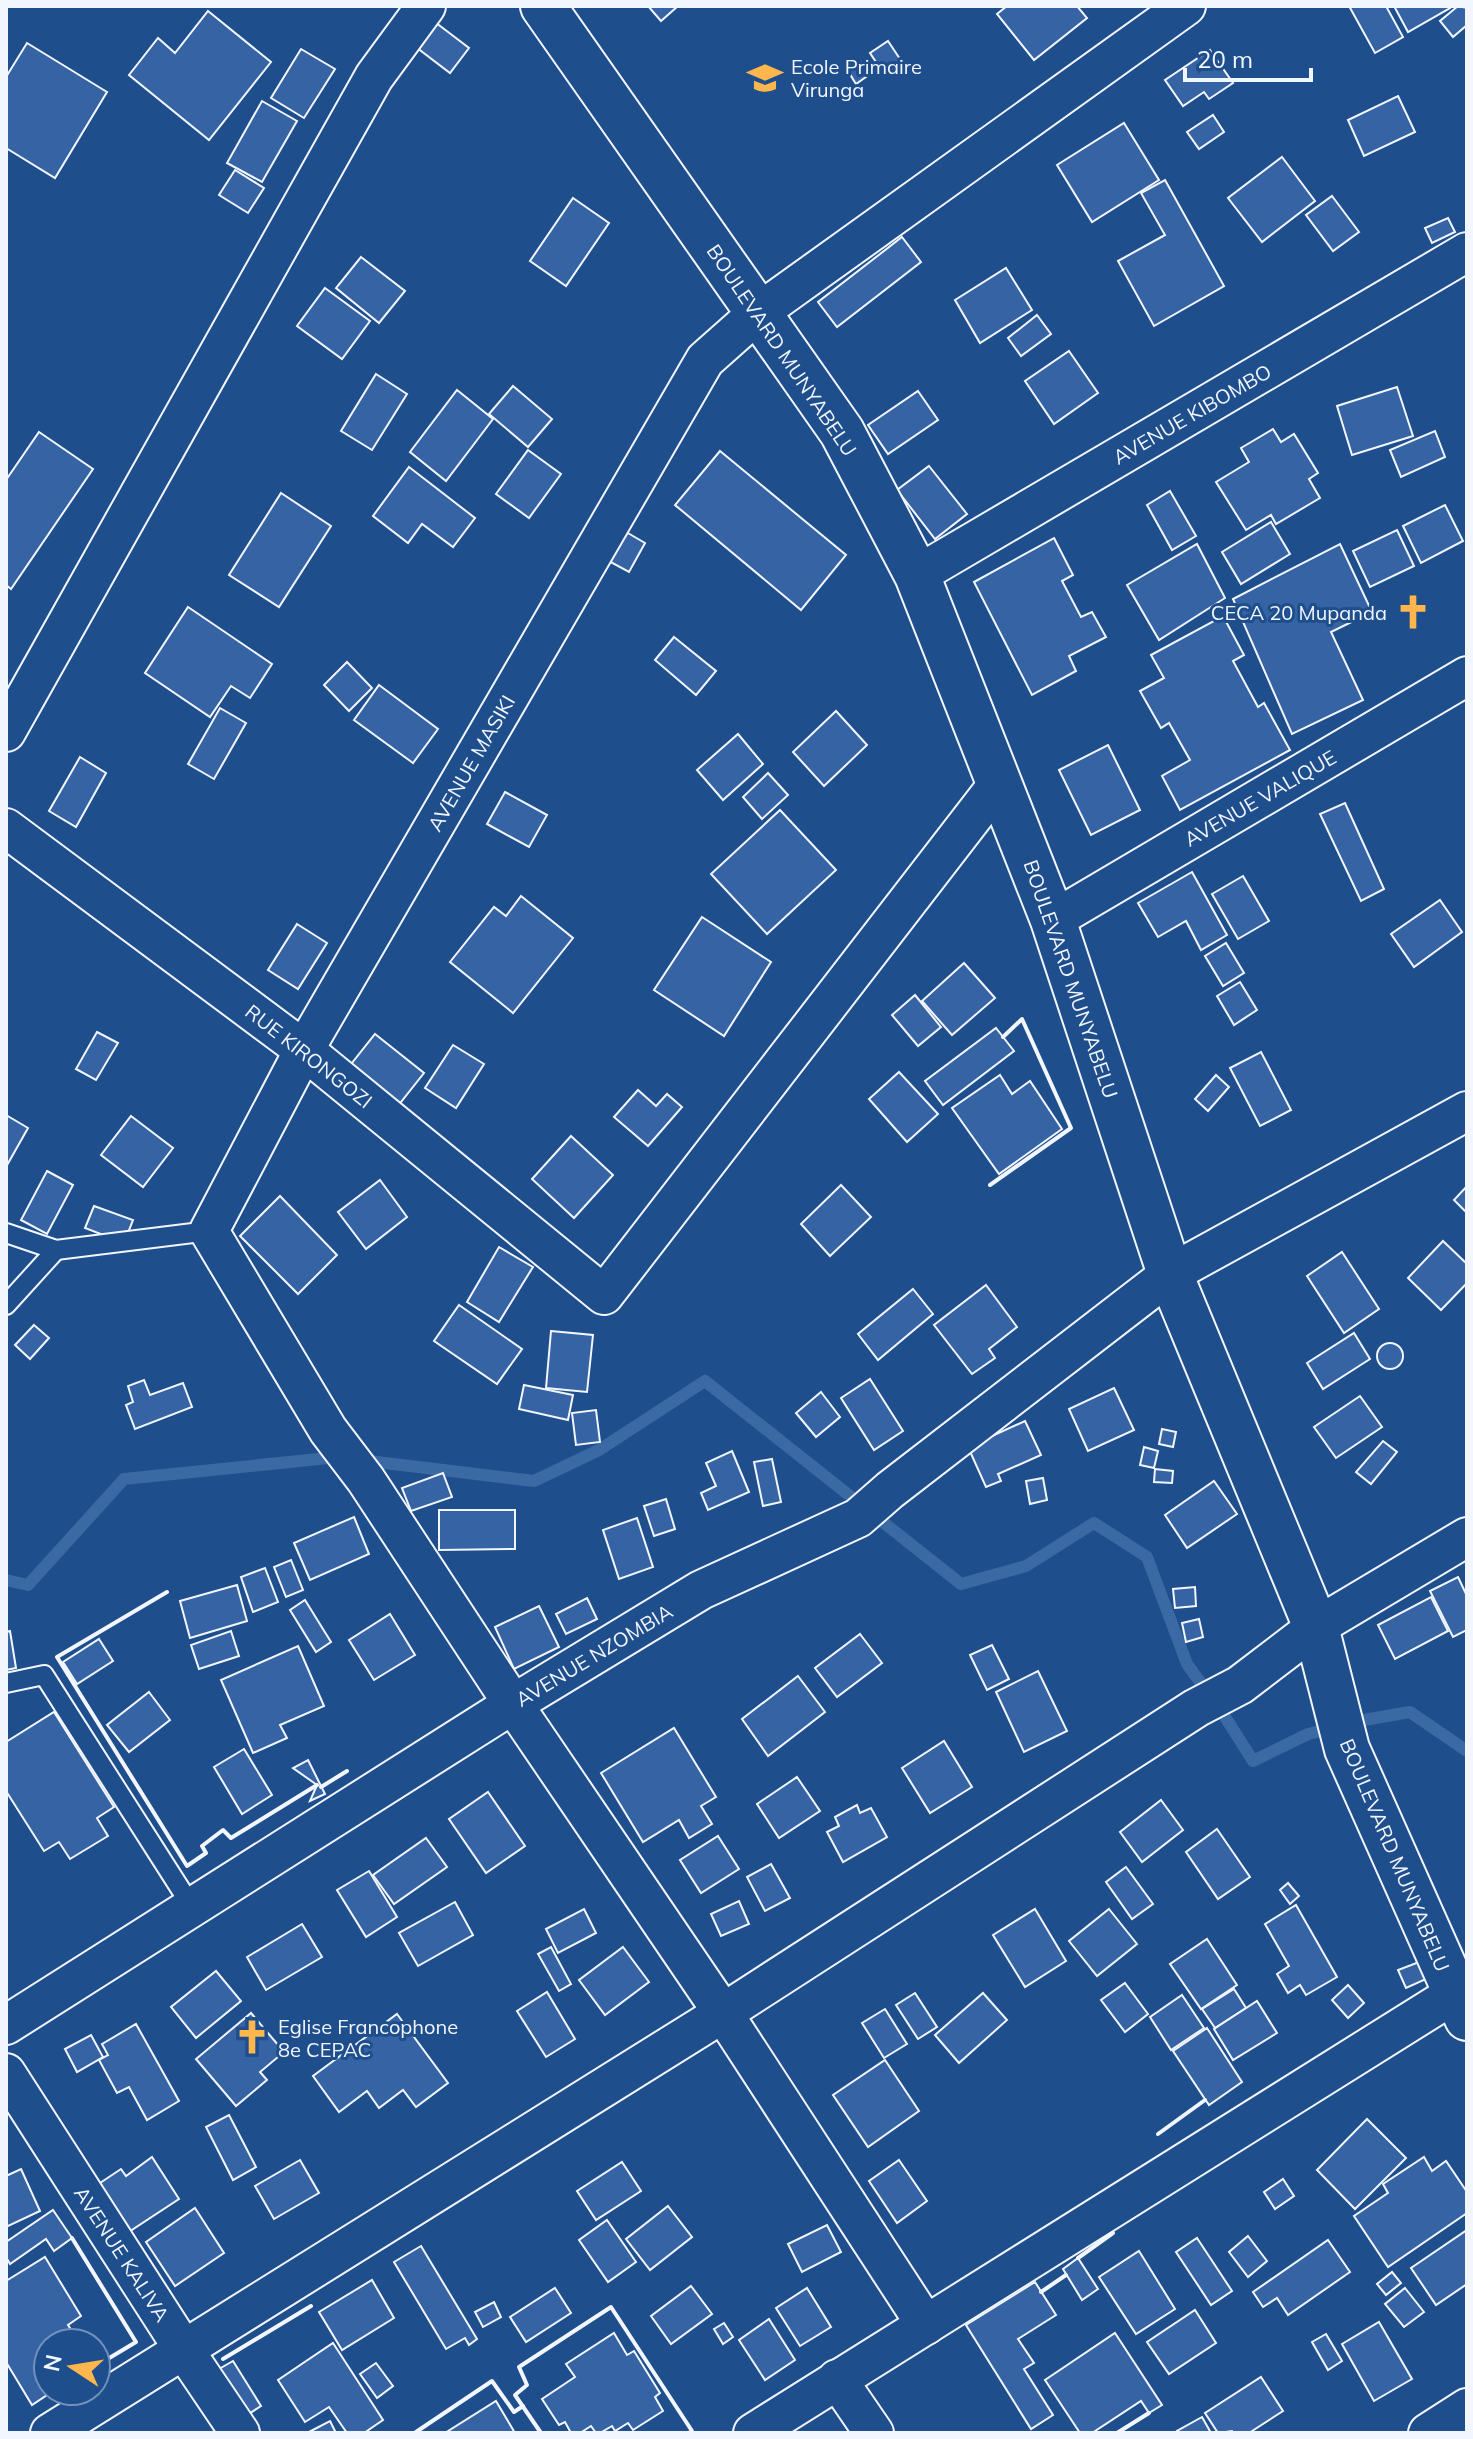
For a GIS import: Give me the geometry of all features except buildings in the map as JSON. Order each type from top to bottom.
[{"type":"street","points":[[6,732],[374,77],[426,6]]},
{"type":"street","name":"BOULEVARD MUNYABELU","points":[[543,6],[842,432],[917,575],[1053,920],[1170,1274],[1316,1627],[1347,1749],[1463,1999]]},
{"type":"street","name":"AVENUE MASIKI","points":[[209,1231],[304,1050],[705,360],[758,313],[1186,6]]},
{"type":"street","name":"AVENUE KIBOMBO","points":[[917,575],[1467,252]]},
{"type":"street","name":"AVENUE VALIQUE","points":[[1053,920],[1467,676]]},
{"type":"street","name":"RUE KIRONGOZI","points":[[6,828],[304,1050],[604,1295],[999,783]]},
{"type":"street","name":"AVENUE NZOMBIA","points":[[6,2025],[513,1704],[701,1590],[858,1518],[1170,1274],[1467,1111]]},
{"type":"street","points":[[209,1231],[328,1430],[366,1480],[513,1704],[723,2013],[926,2325]]},
{"type":"street","points":[[50,2433],[723,2013],[1196,1708],[1240,1685],[1316,1627],[1467,1537]]},
{"type":"street","points":[[753,2433],[1463,1999]]},
{"type":"street","name":"AVENUE KALIVA","points":[[6,2073],[240,2433]]},
{"type":"street","points":[[837,2379],[874,2433]]},
{"type":"street","points":[[1428,2433],[1467,2408]]},
{"type":"lane","points":[[6,1233],[56,1250],[209,1231]]},
{"type":"lane","points":[[6,1305],[56,1250]]},
{"type":"lane","points":[[6,1683],[44,1675],[192,1907]]},
{"type":"waterway","points":[[360,1460],[534,1481],[599,1450],[705,1381],[961,1584],[1026,1566],[1094,1523],[1147,1557],[1187,1664],[1253,1761],[1308,1734],[1410,1712],[1467,1751]]},
{"type":"waterway","points":[[6,1580],[28,1585],[124,1479],[338,1457]]},
{"type":"wall","points":[[990,1185],[1071,1128],[1022,1019],[1003,1037]]},
{"type":"wall","points":[[167,1592],[57,1657],[187,1866],[206,1853],[202,1846],[223,1830],[231,1838],[317,1785]]},
{"type":"wall","points":[[321,1787],[347,1771]]},
{"type":"wall","points":[[1158,2134],[1205,2100]]},
{"type":"wall","points":[[1078,2258],[1113,2233]]},
{"type":"wall","points":[[72,2238],[136,2342],[112,2356]]},
{"type":"wall","points":[[1041,2292],[1066,2275]]},
{"type":"wall","points":[[223,2359],[311,2306]]},
{"type":"wall","points":[[541,2433],[515,2395],[527,2385],[519,2367],[611,2307],[692,2431],[689,2433]]},
{"type":"wall","points":[[416,2432],[492,2381],[514,2412],[523,2406]]},
{"type":"wall","points":[[1117,2433],[1149,2413]]},
{"type":"place","name":"Ecole Primaire Virunga","points":[[765,78]]},
{"type":"place","name":"CECA 20 Mupanda","points":[[1413,612]]},
{"type":"place","name":"Eglise Francophone 8e CEPAC","points":[[252,2037]]}]
